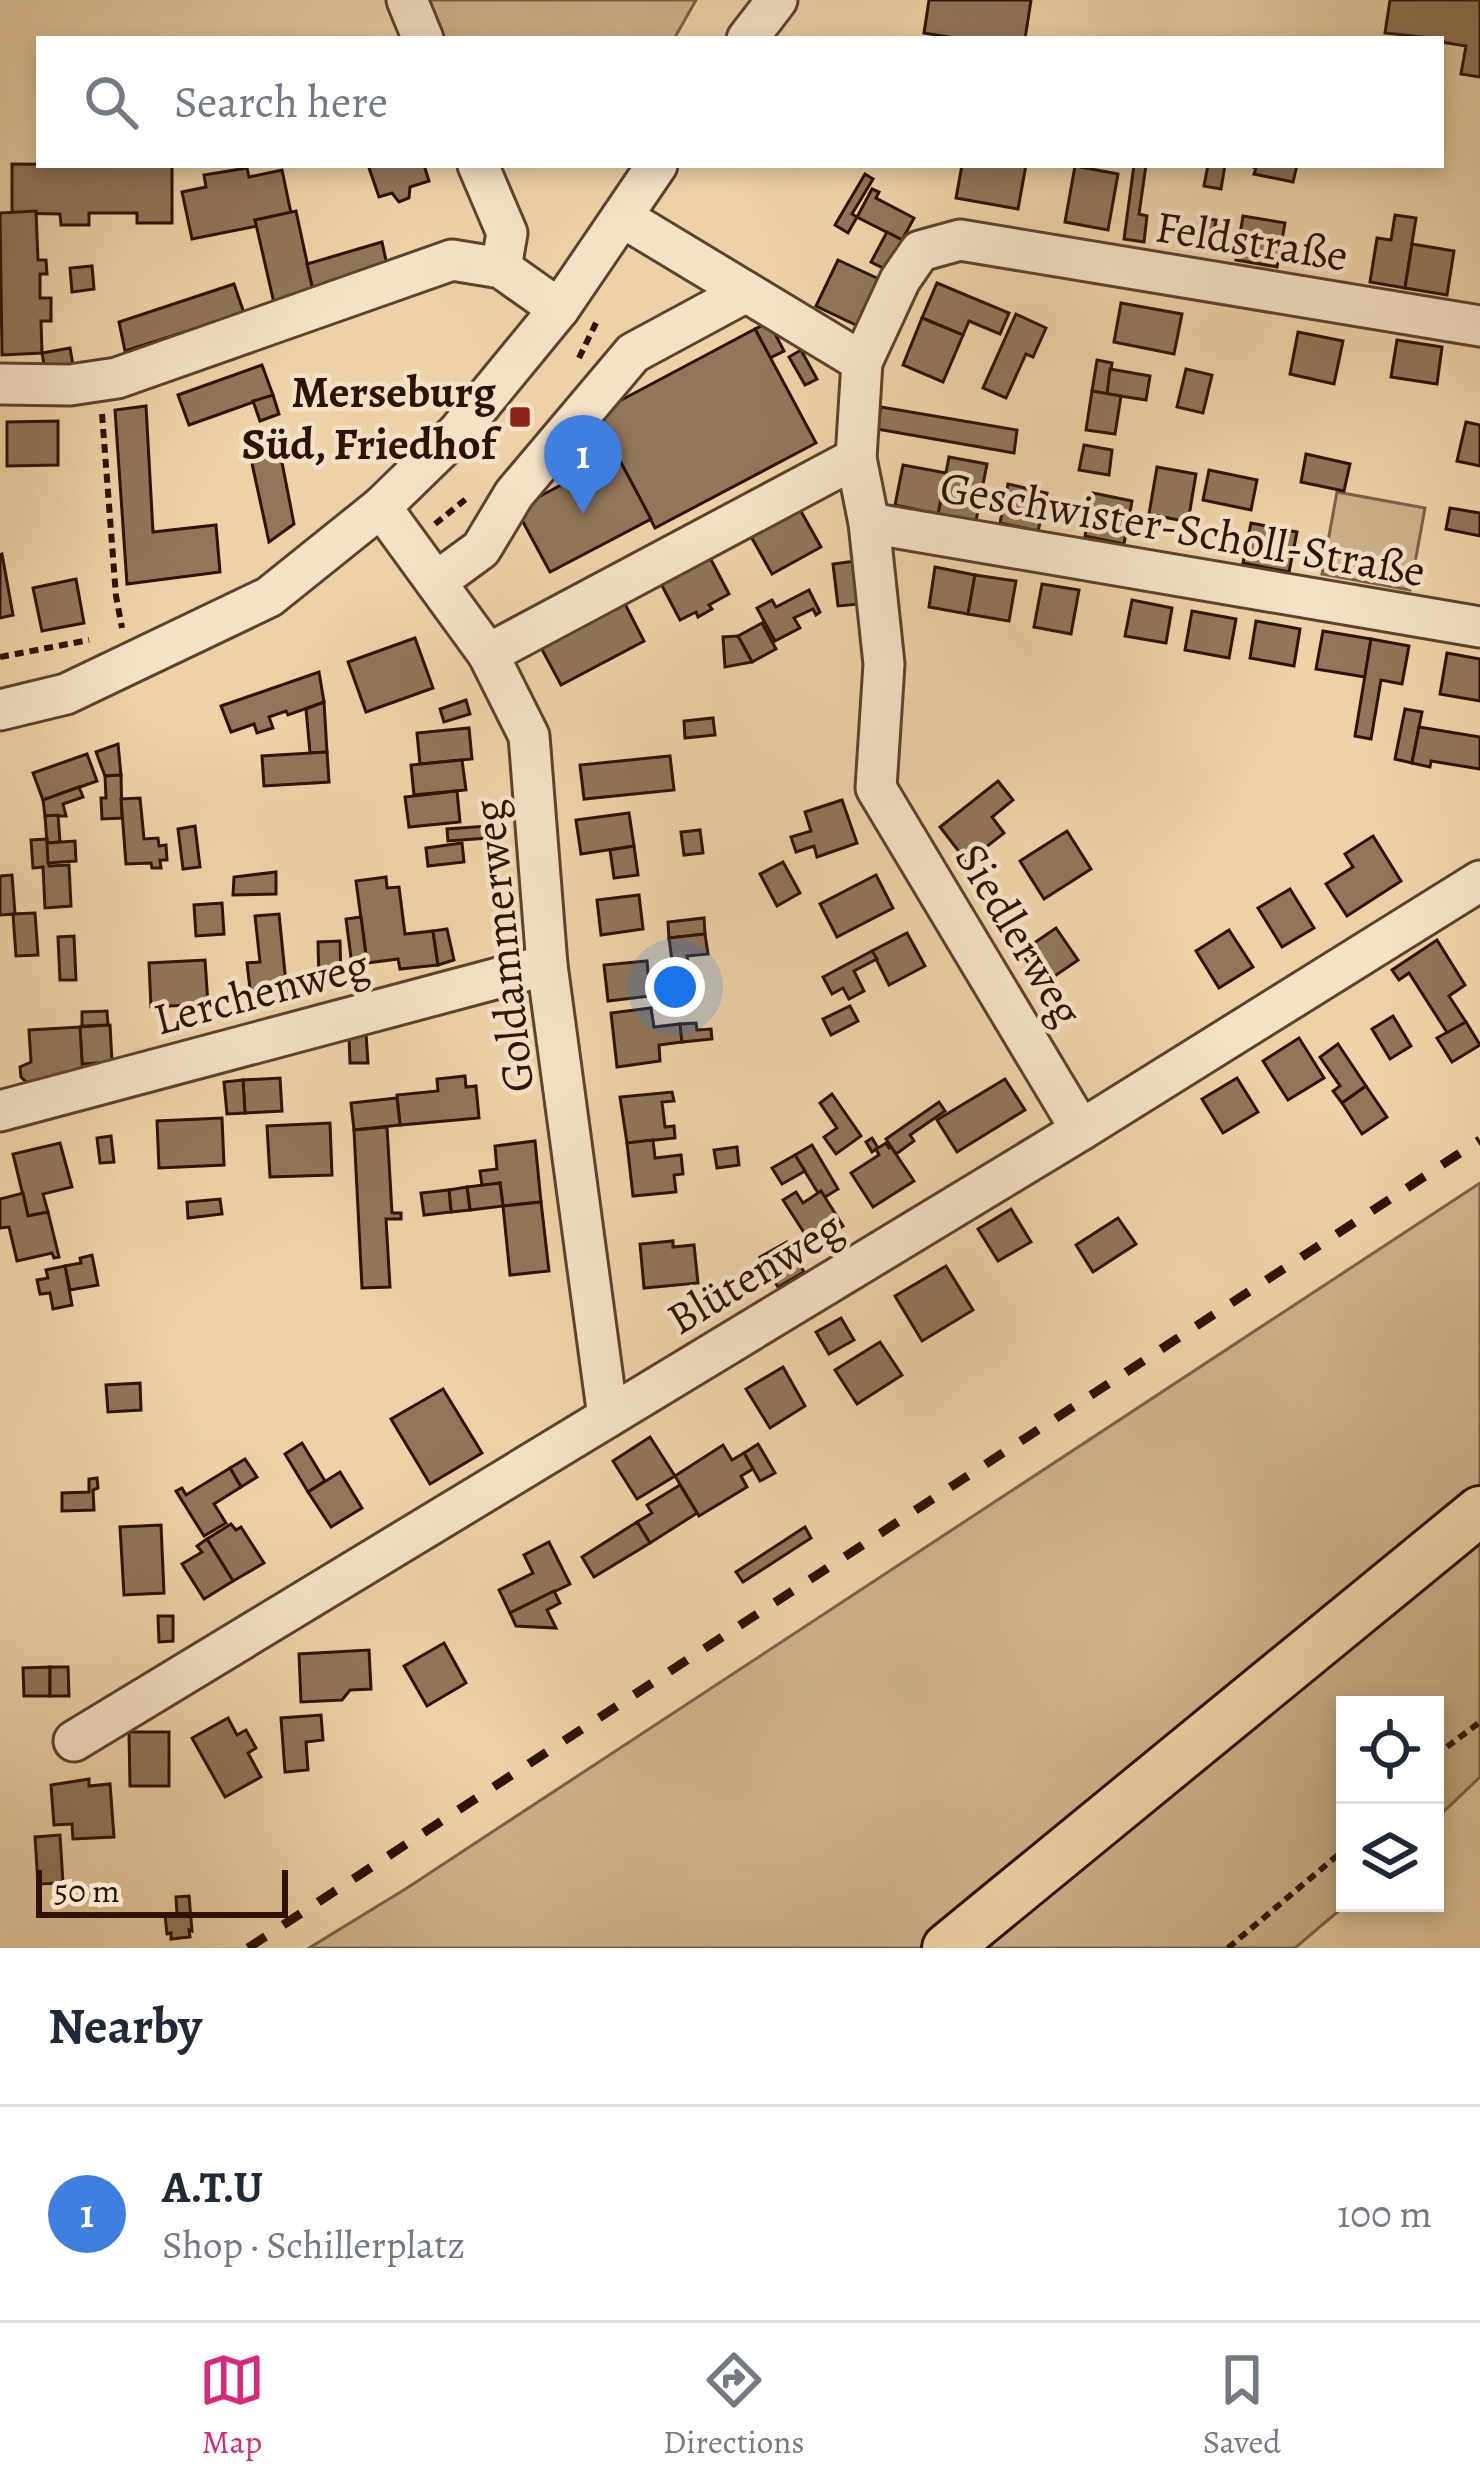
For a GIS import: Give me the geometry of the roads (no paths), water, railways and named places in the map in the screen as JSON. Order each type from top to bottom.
[{"type":"main road","points":[[947,1948],[1480,1511]]},
{"type":"street","points":[[407,0],[423,36]]},
{"type":"street","points":[[749,36],[777,0]]},
{"type":"street","points":[[479,168],[507,233],[501,268]]},
{"type":"street","points":[[0,710],[66,694],[269,597],[381,508],[458,432],[559,309],[655,168]]},
{"type":"street","points":[[622,217],[862,362]]},
{"type":"street","name":"Feldstraße","points":[[876,788],[884,664],[869,523],[856,458],[862,362],[900,280],[920,251],[959,240],[1480,326]]},
{"type":"street","points":[[0,384],[70,385],[117,378],[452,260],[501,268],[559,309]]},
{"type":"street","points":[[436,582],[482,550],[514,494],[633,353],[746,292]]},
{"type":"street","points":[[488,654],[856,458]]},
{"type":"street","name":"Goldammerweg","points":[[381,508],[488,654],[529,736],[548,965],[608,1417]]},
{"type":"street","name":"Geschwister-Scholl-Straße","points":[[869,523],[1480,627]]},
{"type":"street","name":"Siedlerweg","points":[[876,788],[1081,1130]]},
{"type":"street","name":"Blütenweg","points":[[74,1741],[1081,1130],[1480,881]]},
{"type":"street","name":"Lerchenweg","points":[[0,1111],[548,965]]},
{"type":"railway","points":[[248,1948],[1480,1140]]},
{"type":"place","name":"Merseburg Süd, Friedhof","points":[[520,417]]},
{"type":"place","name":"A.T.U","points":[[583,514]]}]
